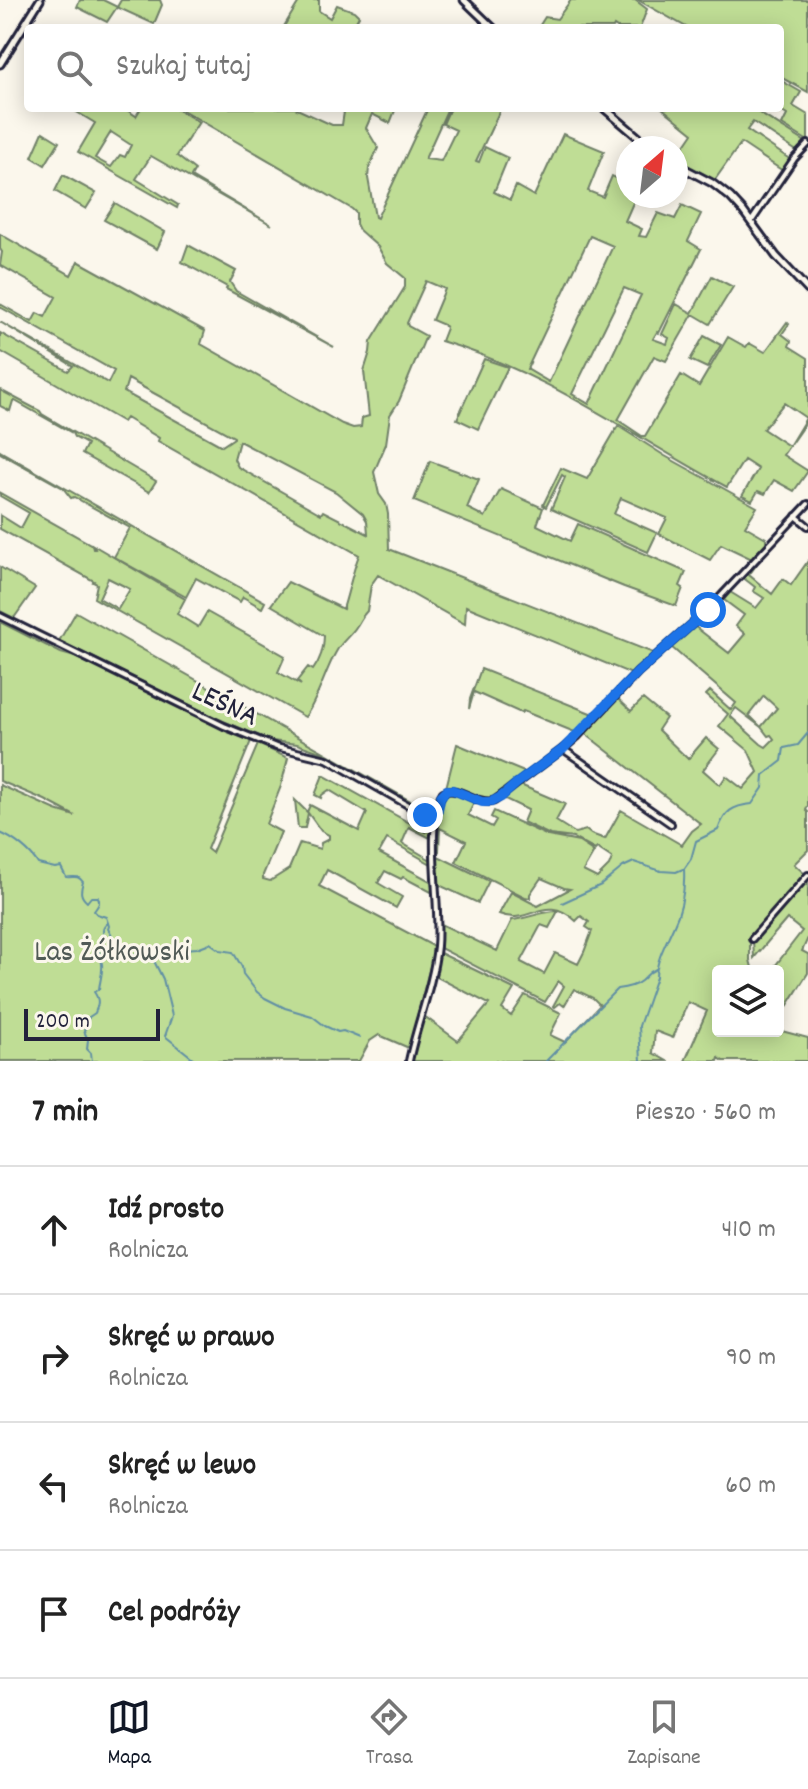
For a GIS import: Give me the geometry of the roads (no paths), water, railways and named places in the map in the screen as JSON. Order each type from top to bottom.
[{"type":"street","points":[[25,24],[40,0]]},
{"type":"street","points":[[464,0],[489,24]]},
{"type":"street","points":[[0,64],[24,26]]},
{"type":"street","points":[[609,112],[637,136]]},
{"type":"street","points":[[751,222],[794,159],[808,144]]},
{"type":"street","points":[[688,170],[722,190],[808,290]]},
{"type":"street","points":[[409,1061],[431,975],[438,933],[436,818],[441,796],[447,790],[453,790],[482,802],[491,802],[563,749],[638,672],[708,610],[808,504]]},
{"type":"street","points":[[796,516],[808,526]]},
{"type":"street","name":"LEŚNA","points":[[0,616],[224,726],[276,747],[327,759],[425,815],[436,818]]},
{"type":"street","points":[[563,749],[671,824]]},
{"type":"street","points":[[752,939],[808,875]]},
{"type":"waterway","points":[[641,1061],[639,1026],[660,958],[679,913],[684,869],[691,859],[696,841],[718,830],[730,811],[752,804],[763,788],[764,775],[782,761],[784,748],[798,745],[808,733]]},
{"type":"waterway","points":[[0,833],[21,846],[38,864],[61,867],[66,877],[81,880],[81,893],[85,900],[98,897],[99,903],[94,911],[106,917],[116,948],[142,956],[165,956],[172,950],[197,948],[210,943],[220,950],[233,952],[243,974],[265,998],[312,1016],[338,1032],[360,1038]]},
{"type":"waterway","points":[[562,903],[601,885],[634,862],[661,871],[683,869]]},
{"type":"waterway","points":[[92,1061],[84,1031],[98,1005],[94,992],[99,989],[102,971],[99,946],[104,941],[103,929],[108,923]]},
{"type":"waterway","points":[[152,957],[163,979],[172,1016],[165,1036],[199,1061]]},
{"type":"waterway","points":[[546,1061],[617,989],[636,984],[656,969]]},
{"type":"park label","name":"Las Żółkowski","points":[[112,950]]}]
